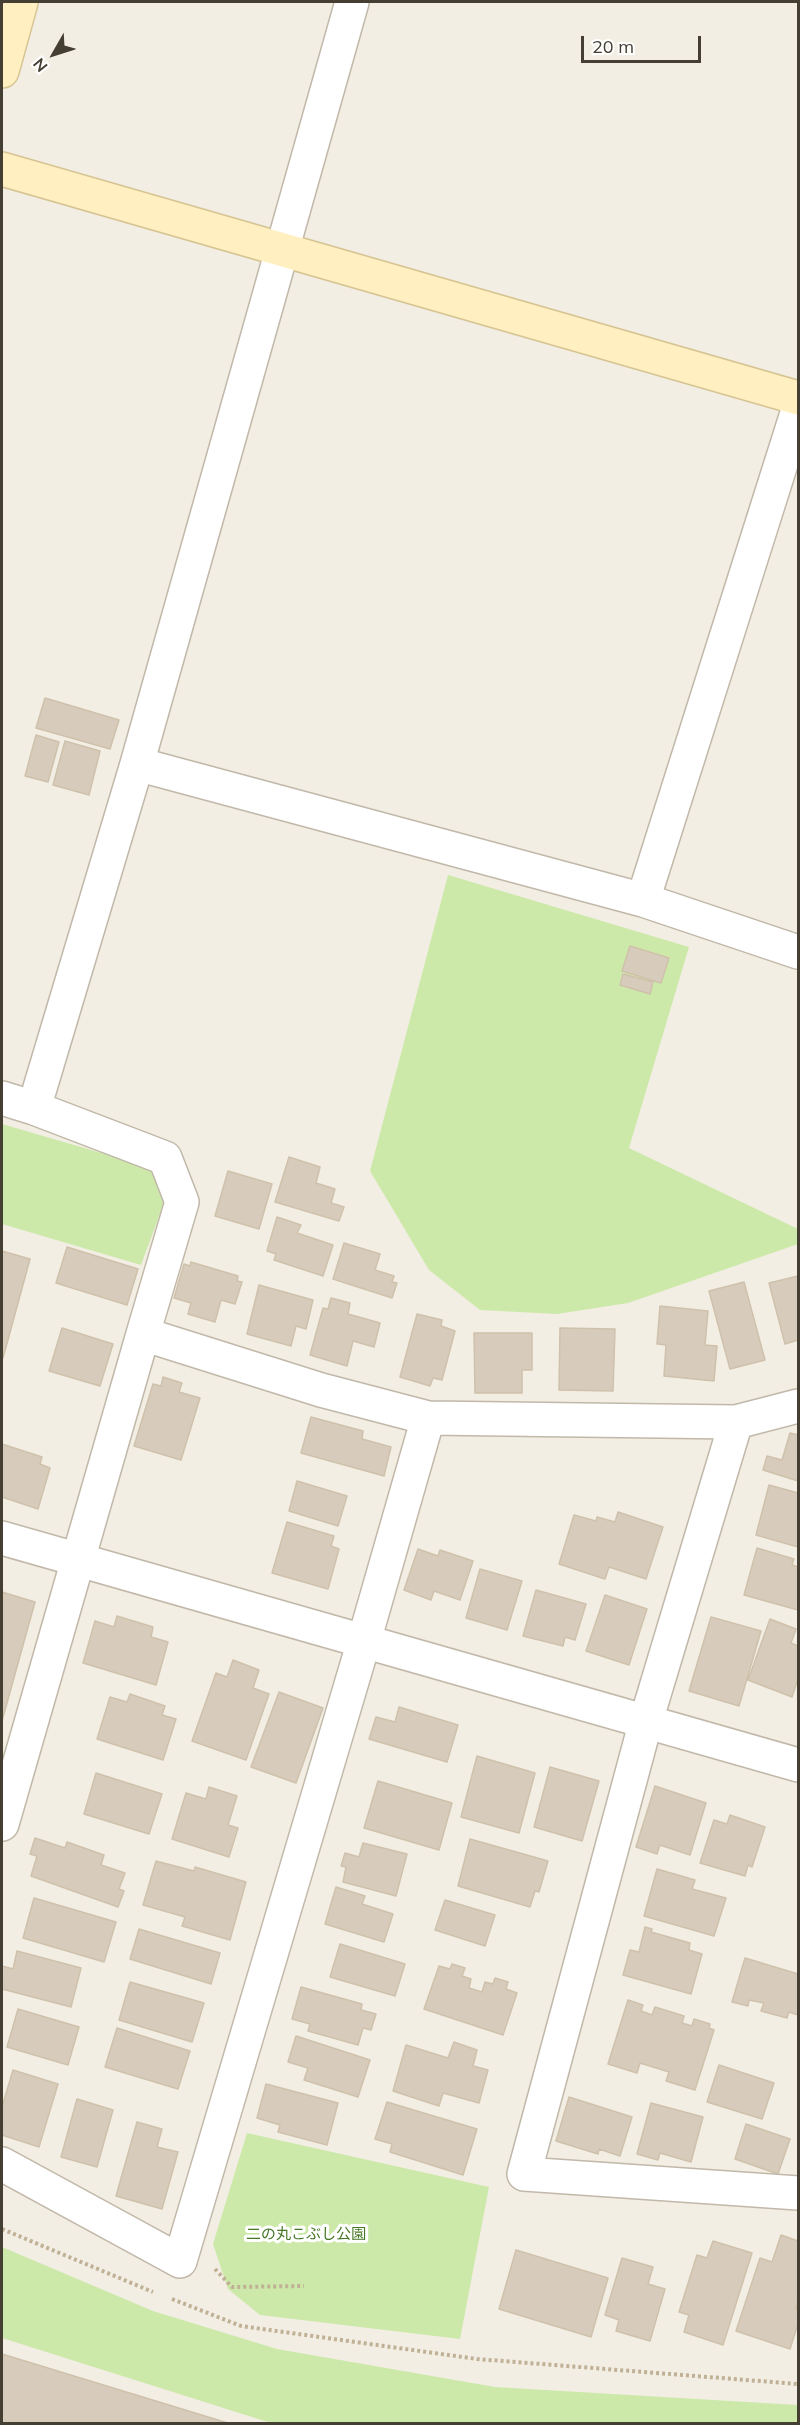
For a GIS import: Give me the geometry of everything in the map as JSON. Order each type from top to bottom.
[{"type":"street","points":[[2,71],[21,2]]},
{"type":"street","points":[[34,1108],[137,764],[352,2]]},
{"type":"street","points":[[15,173],[798,398]]},
{"type":"street","points":[[643,900],[798,410]]},
{"type":"street","points":[[137,764],[643,900],[798,952]]},
{"type":"street","points":[[2,1098],[165,1158],[182,1202],[2,1824]]},
{"type":"street","points":[[143,1334],[321,1390],[428,1418],[736,1422],[798,1406]]},
{"type":"street","points":[[2,2164],[180,2260],[428,1418]]},
{"type":"street","points":[[736,1422],[646,1721],[524,2174],[798,2193]]},
{"type":"street","points":[[2,1538],[798,1765]]},
{"type":"path","points":[[2,2229],[155,2293]]},
{"type":"path","points":[[215,2269],[232,2287],[304,2286]]},
{"type":"path","points":[[166,2297],[241,2326],[477,2359],[798,2384]]},
{"type":"green space","points":[[448,875],[689,947],[629,1148],[798,1229],[798,1244],[628,1303],[557,1314],[480,1310],[429,1270],[370,1171]]},
{"type":"green space","points":[[2,1124],[153,1168],[167,1195],[141,1265],[2,1224]]},
{"type":"green space","name":"二の丸こぶし公園","points":[[247,2133],[489,2187],[460,2339],[260,2315],[228,2289],[213,2244]]},
{"type":"green space","points":[[2,2247],[153,2311],[277,2349],[495,2387],[798,2405],[798,2423],[271,2423],[2,2338]]},
{"type":"building","points":[[45,698],[119,720],[110,749],[36,728]]},
{"type":"building","points":[[36,735],[59,742],[48,782],[25,776]]},
{"type":"building","points":[[65,741],[100,751],[89,795],[53,785]]},
{"type":"building","points":[[630,946],[669,958],[661,983],[622,971]]},
{"type":"building","points":[[623,974],[653,982],[650,994],[620,985]]},
{"type":"building","points":[[289,1157],[320,1167],[316,1183],[335,1189],[331,1203],[344,1207],[339,1221],[275,1202]]},
{"type":"building","points":[[228,1171],[272,1184],[259,1229],[215,1216]]},
{"type":"building","points":[[277,1217],[301,1225],[297,1233],[333,1245],[323,1276],[274,1260],[276,1254],[267,1251]]},
{"type":"building","points":[[344,1243],[380,1254],[375,1270],[394,1276],[392,1282],[397,1283],[392,1298],[333,1279]]},
{"type":"building","points":[[67,1247],[138,1269],[127,1305],[56,1283]]},
{"type":"building","points":[[2,1251],[30,1259],[3,1358],[2,1357]]},
{"type":"building","points":[[191,1262],[238,1276],[237,1281],[242,1282],[235,1304],[221,1300],[215,1322],[188,1314],[191,1303],[174,1298],[184,1264],[190,1266]]},
{"type":"building","points":[[798,1276],[798,1340],[785,1344],[769,1283]]},
{"type":"building","points":[[744,1282],[765,1360],[730,1369],[709,1291]]},
{"type":"building","points":[[259,1285],[313,1300],[306,1329],[296,1326],[291,1346],[247,1334]]},
{"type":"building","points":[[331,1298],[350,1303],[348,1314],[380,1323],[374,1347],[353,1341],[347,1366],[310,1355],[323,1308],[328,1309]]},
{"type":"building","points":[[660,1306],[708,1311],[705,1345],[717,1346],[714,1381],[664,1376],[666,1345],[657,1344]]},
{"type":"building","points":[[417,1314],[442,1320],[441,1326],[455,1331],[442,1380],[433,1378],[430,1386],[400,1377]]},
{"type":"building","points":[[62,1328],[113,1344],[100,1386],[49,1371]]},
{"type":"building","points":[[560,1328],[615,1329],[613,1391],[559,1390]]},
{"type":"building","points":[[474,1333],[532,1333],[532,1370],[522,1370],[522,1393],[475,1393]]},
{"type":"building","points":[[163,1377],[182,1383],[179,1392],[200,1398],[181,1460],[134,1446],[153,1384],[161,1386]]},
{"type":"building","points":[[311,1417],[363,1431],[362,1439],[391,1447],[384,1476],[301,1453]]},
{"type":"building","points":[[790,1433],[798,1435],[798,1481],[763,1470],[767,1456],[782,1460]]},
{"type":"building","points":[[2,1444],[42,1457],[40,1464],[50,1468],[38,1509],[2,1497]]},
{"type":"building","points":[[297,1481],[347,1496],[338,1526],[289,1511]]},
{"type":"building","points":[[769,1485],[798,1493],[798,1547],[756,1535]]},
{"type":"building","points":[[618,1512],[663,1527],[646,1579],[609,1567],[605,1579],[559,1564],[574,1515],[596,1521],[597,1517],[615,1522]]},
{"type":"building","points":[[287,1522],[334,1536],[331,1546],[339,1549],[328,1589],[272,1573]]},
{"type":"building","points":[[757,1548],[794,1559],[792,1565],[798,1567],[798,1610],[744,1595]]},
{"type":"building","points":[[418,1549],[438,1556],[440,1550],[473,1561],[460,1600],[434,1591],[431,1600],[404,1590]]},
{"type":"building","points":[[480,1569],[522,1581],[507,1630],[466,1618]]},
{"type":"building","points":[[536,1590],[586,1604],[575,1640],[565,1637],[563,1646],[523,1636]]},
{"type":"building","points":[[2,1592],[35,1602],[2,1721]]},
{"type":"building","points":[[605,1595],[647,1609],[629,1665],[586,1651]]},
{"type":"building","points":[[117,1616],[153,1627],[151,1637],[168,1642],[156,1685],[83,1663],[95,1621],[114,1627]]},
{"type":"building","points":[[711,1617],[761,1631],[739,1706],[689,1691]]},
{"type":"building","points":[[770,1619],[796,1629],[791,1643],[798,1646],[798,1679],[792,1697],[748,1680]]},
{"type":"building","points":[[233,1660],[259,1670],[253,1688],[269,1694],[246,1760],[192,1741],[216,1673],[227,1677]]},
{"type":"building","points":[[279,1692],[323,1708],[296,1783],[251,1767]]},
{"type":"building","points":[[130,1694],[165,1706],[162,1715],[176,1719],[163,1760],[97,1739],[110,1697],[127,1702]]},
{"type":"building","points":[[399,1707],[458,1725],[447,1762],[369,1739],[376,1717],[395,1722]]},
{"type":"building","points":[[477,1756],[535,1773],[519,1833],[461,1817]]},
{"type":"building","points":[[550,1767],[599,1781],[582,1841],[534,1827]]},
{"type":"building","points":[[96,1773],[162,1794],[149,1834],[84,1814]]},
{"type":"building","points":[[378,1781],[452,1803],[439,1850],[364,1828]]},
{"type":"building","points":[[655,1786],[706,1803],[690,1855],[660,1845],[657,1854],[636,1847]]},
{"type":"building","points":[[209,1787],[237,1796],[228,1825],[238,1828],[229,1857],[172,1839],[186,1793],[206,1799]]},
{"type":"building","points":[[730,1815],[765,1827],[752,1867],[748,1865],[745,1876],[700,1863],[714,1820],[727,1824]]},
{"type":"building","points":[[35,1838],[65,1848],[67,1842],[104,1855],[101,1865],[125,1873],[119,1889],[124,1891],[118,1907],[31,1876],[37,1856],[30,1854]]},
{"type":"building","points":[[470,1839],[548,1861],[539,1892],[535,1891],[530,1907],[458,1886]]},
{"type":"building","points":[[363,1843],[407,1854],[396,1896],[343,1882],[346,1867],[341,1866],[345,1853],[359,1857]]},
{"type":"building","points":[[156,1861],[194,1871],[195,1867],[246,1882],[230,1940],[182,1926],[185,1917],[143,1905]]},
{"type":"building","points":[[657,1869],[695,1880],[692,1889],[726,1898],[714,1936],[644,1916]]},
{"type":"building","points":[[336,1887],[365,1896],[362,1904],[393,1914],[384,1942],[325,1924]]},
{"type":"building","points":[[34,1898],[116,1922],[104,1962],[23,1938]]},
{"type":"building","points":[[445,1900],[495,1915],[485,1946],[435,1930]]},
{"type":"building","points":[[645,1927],[652,1929],[651,1932],[690,1943],[689,1950],[702,1954],[691,1994],[623,1975],[630,1950],[639,1952]]},
{"type":"building","points":[[139,1929],[220,1953],[211,1984],[130,1959]]},
{"type":"building","points":[[340,1944],[405,1964],[395,1996],[330,1977]]},
{"type":"building","points":[[17,1951],[81,1968],[71,2007],[2,1989],[2,1966],[13,1969]]},
{"type":"building","points":[[745,1958],[798,1974],[798,2015],[789,2012],[787,2018],[761,2011],[764,2003],[749,2000],[748,2006],[732,2002]]},
{"type":"building","points":[[452,1964],[465,1968],[462,1976],[471,1979],[469,1988],[482,1992],[485,1982],[493,1984],[495,1978],[508,1982],[506,1989],[517,1993],[503,2035],[424,2009],[439,1966],[450,1969]]},
{"type":"building","points":[[130,1982],[204,2003],[192,2042],[119,2020]]},
{"type":"building","points":[[301,1987],[362,2004],[361,2010],[376,2014],[371,2030],[363,2028],[358,2045],[308,2031],[310,2024],[292,2019]]},
{"type":"building","points":[[628,2000],[643,2005],[641,2011],[652,2015],[655,2007],[684,2016],[682,2023],[692,2026],[694,2019],[710,2024],[709,2028],[714,2030],[695,2090],[666,2081],[669,2072],[640,2063],[637,2073],[608,2064]]},
{"type":"building","points":[[18,2009],[79,2027],[68,2065],[7,2047]]},
{"type":"building","points":[[117,2028],[190,2051],[178,2089],[105,2067]]},
{"type":"building","points":[[296,2036],[370,2060],[358,2097],[304,2080],[308,2068],[288,2062]]},
{"type":"building","points":[[454,2042],[477,2050],[473,2066],[488,2070],[479,2103],[443,2093],[439,2106],[393,2091],[406,2045],[448,2058]]},
{"type":"building","points":[[719,2065],[774,2083],[762,2119],[707,2102]]},
{"type":"building","points":[[13,2070],[58,2084],[39,2147],[2,2135],[2,2107]]},
{"type":"building","points":[[266,2084],[338,2103],[327,2145],[278,2132],[280,2125],[257,2118]]},
{"type":"building","points":[[569,2097],[632,2117],[620,2156],[599,2149],[598,2154],[556,2141]]},
{"type":"building","points":[[77,2099],[113,2110],[97,2167],[61,2157]]},
{"type":"building","points":[[387,2102],[477,2129],[463,2175],[390,2152],[392,2144],[375,2139]]},
{"type":"building","points":[[651,2103],[703,2117],[691,2162],[660,2153],[658,2160],[637,2154]]},
{"type":"building","points":[[137,2122],[162,2129],[157,2147],[178,2152],[162,2209],[116,2196]]},
{"type":"building","points":[[746,2124],[790,2139],[778,2174],[735,2159]]},
{"type":"building","points":[[781,2235],[798,2241],[796,2309],[798,2310],[798,2324],[790,2349],[736,2331],[760,2258],[772,2262]]},
{"type":"building","points":[[713,2241],[752,2253],[723,2345],[684,2332],[689,2315],[679,2312],[697,2255],[707,2258]]},
{"type":"building","points":[[516,2250],[608,2278],[591,2337],[499,2309]]},
{"type":"building","points":[[622,2258],[653,2267],[648,2284],[665,2289],[650,2341],[616,2331],[619,2320],[605,2315]]},
{"type":"building","points":[[2,2354],[231,2424],[2,2424]]}]
